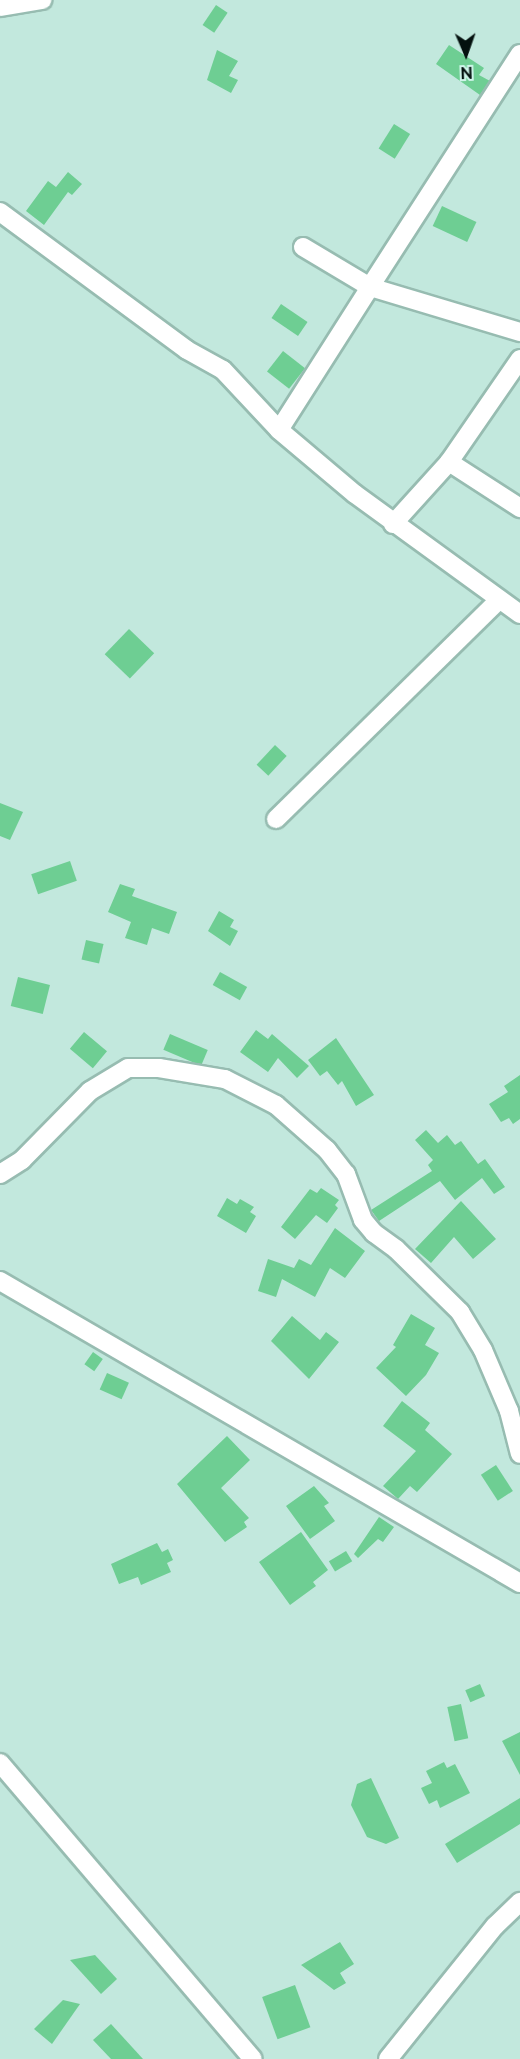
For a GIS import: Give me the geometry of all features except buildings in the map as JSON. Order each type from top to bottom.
[{"type":"street","points":[[0,7],[42,0]]},
{"type":"street","points":[[279,430],[520,54]]},
{"type":"street","points":[[0,212],[177,344],[222,370],[279,430],[393,524],[520,614]]},
{"type":"street","points":[[303,247],[370,287],[520,332]]},
{"type":"street","points":[[393,524],[449,462],[520,359]]},
{"type":"street","points":[[449,462],[520,508]]},
{"type":"street","points":[[276,819],[499,600]]},
{"type":"street","points":[[0,1174],[22,1160],[90,1091],[128,1068],[159,1068],[225,1079],[276,1105],[327,1150],[346,1174],[363,1220],[374,1233],[396,1249],[460,1312],[515,1408],[520,1454]]},
{"type":"street","points":[[0,1281],[520,1583]]},
{"type":"street","points":[[0,1763],[253,2059]]},
{"type":"street","points":[[388,2059],[495,1926],[520,1902]]}]
